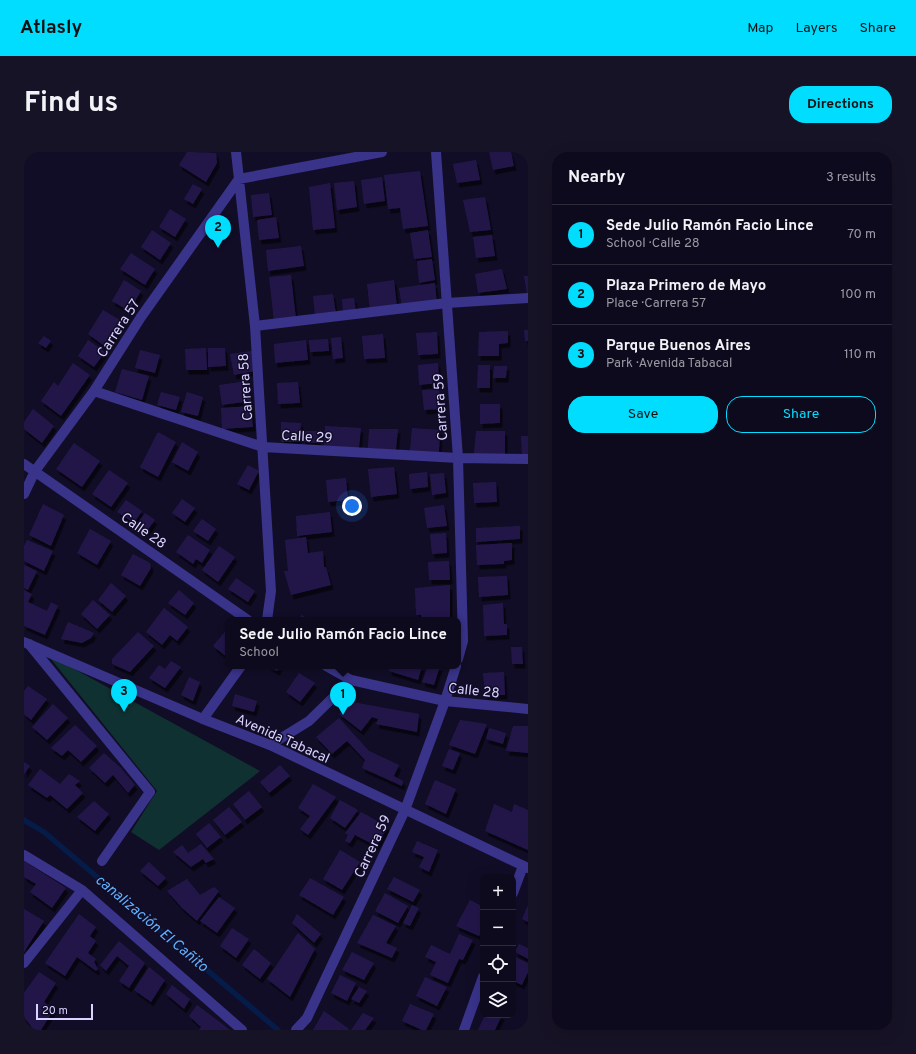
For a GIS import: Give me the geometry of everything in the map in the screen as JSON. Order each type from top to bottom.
[{"type":"street","name":"Carrera 58","points":[[236,152],[255,326],[271,591],[267,617]]},
{"type":"street","points":[[239,179],[382,152]]},
{"type":"street","name":"Carrera 59","points":[[436,152],[458,458],[464,641],[461,650]]},
{"type":"street","name":"Carrera 57","points":[[24,494],[35,471],[94,391],[140,318],[239,179]]},
{"type":"street","points":[[255,326],[447,303],[528,298]]},
{"type":"street","name":"Calle 29","points":[[94,391],[262,447],[458,458],[528,460]]},
{"type":"street","name":"Calle 28","points":[[24,464],[244,617]]},
{"type":"street","points":[[27,643],[150,792],[102,861]]},
{"type":"street","name":"Avenida Tabacal","points":[[27,643],[203,719],[270,745],[525,867]]},
{"type":"street","points":[[203,719],[239,669]]},
{"type":"street","name":"Calle 28","points":[[331,669],[351,680],[445,701],[528,709]]},
{"type":"street","name":"Carrera 59","points":[[296,1030],[307,1018],[405,810],[445,701],[455,669]]},
{"type":"street","points":[[270,745],[308,721],[351,680]]},
{"type":"street","points":[[24,855],[82,890],[242,1030]]},
{"type":"street","points":[[516,886],[525,867]]},
{"type":"street","points":[[24,963],[82,890]]},
{"type":"street","points":[[464,1030],[481,982]]},
{"type":"green space","points":[[47,654],[260,771],[159,850],[131,832],[157,791]]},
{"type":"building","points":[[187,152],[216,153],[217,163],[206,182],[179,165]]},
{"type":"building","points":[[489,152],[511,152],[514,166],[493,170]]},
{"type":"building","points":[[476,160],[480,180],[457,183],[453,164]]},
{"type":"building","points":[[420,171],[428,226],[403,229],[400,208],[388,209],[384,175]]},
{"type":"building","points":[[382,177],[385,201],[364,204],[361,180]]},
{"type":"building","points":[[354,181],[357,207],[337,210],[334,183]]},
{"type":"building","points":[[330,183],[335,228],[313,230],[309,187]]},
{"type":"building","points":[[193,184],[202,189],[193,204],[184,199]]},
{"type":"building","points":[[269,193],[272,215],[253,217],[251,195]]},
{"type":"building","points":[[485,197],[491,230],[470,232],[463,200]]},
{"type":"building","points":[[170,209],[186,219],[175,237],[159,227]]},
{"type":"building","points":[[276,217],[279,238],[259,240],[257,220]]},
{"type":"building","points":[[152,230],[171,243],[160,260],[141,247]]},
{"type":"building","points":[[428,230],[432,257],[414,259],[410,233]]},
{"type":"building","points":[[492,235],[495,256],[476,258],[473,237]]},
{"type":"building","points":[[301,246],[304,266],[268,271],[266,250]]},
{"type":"building","points":[[131,253],[155,269],[145,285],[120,269]]},
{"type":"building","points":[[432,259],[435,280],[419,283],[417,261]]},
{"type":"building","points":[[502,269],[507,289],[478,293],[475,274]]},
{"type":"building","points":[[291,275],[296,319],[274,321],[269,277]]},
{"type":"building","points":[[524,276],[528,276],[528,294],[527,294]]},
{"type":"building","points":[[124,280],[141,291],[129,311],[112,301]]},
{"type":"building","points":[[394,280],[397,307],[370,310],[367,284]]},
{"type":"building","points":[[435,283],[437,304],[402,307],[399,288]]},
{"type":"building","points":[[333,294],[336,314],[315,316],[313,296]]},
{"type":"building","points":[[354,298],[356,311],[343,313],[342,299]]},
{"type":"building","points":[[103,310],[123,322],[107,348],[88,334]]},
{"type":"building","points":[[524,330],[528,330],[528,341],[525,341]]},
{"type":"building","points":[[508,331],[508,343],[499,344],[499,356],[478,356],[479,332]]},
{"type":"building","points":[[437,332],[438,354],[418,355],[416,333]]},
{"type":"building","points":[[383,334],[385,358],[364,359],[362,336]]},
{"type":"building","points":[[44,336],[51,341],[46,348],[38,343]]},
{"type":"building","points":[[341,337],[343,358],[333,359],[331,338]]},
{"type":"building","points":[[328,339],[329,351],[310,352],[309,340]]},
{"type":"building","points":[[88,340],[105,352],[94,367],[78,356]]},
{"type":"building","points":[[306,340],[308,360],[275,363],[274,344]]},
{"type":"building","points":[[206,348],[207,370],[186,370],[185,349]]},
{"type":"building","points":[[208,348],[225,348],[226,366],[208,367]]},
{"type":"building","points":[[140,350],[160,355],[155,373],[135,368]]},
{"type":"building","points":[[252,351],[255,371],[234,375],[230,354]]},
{"type":"building","points":[[73,363],[90,375],[61,416],[41,401],[54,382],[58,386]]},
{"type":"building","points":[[438,363],[439,383],[419,385],[418,365]]},
{"type":"building","points":[[478,365],[490,365],[490,388],[477,388]]},
{"type":"building","points":[[494,366],[507,366],[506,378],[493,378]]},
{"type":"building","points":[[122,369],[149,376],[142,400],[115,392]]},
{"type":"building","points":[[247,381],[251,401],[222,405],[219,385]]},
{"type":"building","points":[[298,382],[300,403],[278,404],[277,383]]},
{"type":"building","points":[[439,389],[441,409],[424,410],[422,390]]},
{"type":"building","points":[[161,392],[180,397],[176,410],[157,405]]},
{"type":"building","points":[[187,392],[203,397],[198,416],[181,412]]},
{"type":"building","points":[[480,404],[500,404],[500,423],[480,424]]},
{"type":"building","points":[[251,406],[253,427],[222,429],[221,408]]},
{"type":"building","points":[[33,409],[54,426],[42,443],[24,429],[24,422]]},
{"type":"building","points":[[281,422],[301,423],[299,442],[281,442]]},
{"type":"building","points":[[325,426],[361,428],[359,448],[324,446]]},
{"type":"building","points":[[412,428],[440,430],[439,453],[410,451]]},
{"type":"building","points":[[369,429],[398,429],[396,450],[368,448]]},
{"type":"building","points":[[303,431],[319,431],[318,443],[303,442]]},
{"type":"building","points":[[476,431],[505,431],[505,454],[474,454]]},
{"type":"building","points":[[158,432],[176,442],[158,477],[140,467]]},
{"type":"building","points":[[521,436],[528,436],[528,456],[522,456]]},
{"type":"building","points":[[182,442],[198,452],[188,471],[172,462]]},
{"type":"building","points":[[74,443],[100,461],[82,487],[56,469]]},
{"type":"building","points":[[248,465],[259,471],[249,490],[237,484]]},
{"type":"building","points":[[394,467],[397,494],[371,497],[368,469]]},
{"type":"building","points":[[109,470],[128,483],[111,507],[92,494]]},
{"type":"building","points":[[427,472],[428,487],[410,489],[409,474]]},
{"type":"building","points":[[444,473],[446,493],[432,495],[430,474]]},
{"type":"building","points":[[346,478],[348,500],[328,502],[326,480]]},
{"type":"building","points":[[496,482],[497,502],[474,503],[473,483]]},
{"type":"building","points":[[182,499],[195,508],[185,522],[172,513]]},
{"type":"building","points":[[126,500],[142,511],[134,523],[117,512]]},
{"type":"building","points":[[43,504],[64,515],[51,546],[29,535]]},
{"type":"building","points":[[444,505],[447,526],[427,528],[424,508]]},
{"type":"building","points":[[330,512],[332,532],[297,536],[296,516]]},
{"type":"building","points":[[145,513],[155,520],[146,532],[136,525]]},
{"type":"building","points":[[202,519],[216,529],[208,541],[193,531]]},
{"type":"building","points":[[520,526],[520,539],[476,542],[476,528]]},
{"type":"building","points":[[90,529],[111,541],[97,565],[77,553]]},
{"type":"building","points":[[446,533],[447,553],[432,554],[430,534]]},
{"type":"building","points":[[188,535],[210,550],[202,563],[196,559],[193,564],[176,552]]},
{"type":"building","points":[[306,537],[308,553],[323,551],[324,567],[326,567],[331,585],[291,595],[284,571],[288,571],[285,540]]},
{"type":"building","points":[[27,540],[53,551],[44,571],[24,561],[24,546]]},
{"type":"building","points":[[512,543],[512,560],[504,561],[504,564],[477,565],[476,545]]},
{"type":"building","points":[[219,546],[235,557],[218,582],[202,570]]},
{"type":"building","points":[[133,554],[150,563],[151,568],[140,586],[121,575]]},
{"type":"building","points":[[449,561],[450,580],[429,580],[428,562]]},
{"type":"building","points":[[24,565],[37,571],[28,590],[24,588]]},
{"type":"building","points":[[507,576],[508,595],[479,597],[478,577]]},
{"type":"building","points":[[236,578],[255,591],[248,602],[228,589]]},
{"type":"building","points":[[111,583],[126,596],[112,612],[98,600]]},
{"type":"building","points":[[450,585],[450,617],[421,617],[421,615],[416,615],[415,588]]},
{"type":"building","points":[[24,590],[32,594],[28,602],[47,611],[51,602],[58,606],[45,635],[24,626]]},
{"type":"building","points":[[179,590],[194,603],[185,615],[168,603]]},
{"type":"building","points":[[93,600],[110,615],[97,629],[81,614]]},
{"type":"building","points":[[503,603],[504,624],[507,624],[507,635],[484,636],[483,605]]},
{"type":"building","points":[[164,608],[188,627],[177,641],[170,635],[162,645],[146,632]]},
{"type":"building","points":[[68,622],[94,633],[91,638],[82,643],[61,639]]},
{"type":"building","points":[[225,631],[225,656],[213,646]]},
{"type":"building","points":[[138,632],[154,646],[130,672],[112,664],[112,659]]},
{"type":"building","points":[[511,647],[522,647],[523,664],[512,664]]},
{"type":"building","points":[[171,661],[181,667],[165,688],[149,678],[159,665],[165,669]]},
{"type":"building","points":[[389,669],[421,669],[418,680],[389,671]]},
{"type":"building","points":[[427,669],[439,669],[434,685],[422,682]]},
{"type":"building","points":[[504,672],[505,695],[485,695],[483,673]]},
{"type":"building","points":[[299,673],[315,683],[300,702],[286,692]]},
{"type":"building","points":[[189,677],[200,682],[193,701],[181,695]]},
{"type":"building","points":[[28,686],[47,699],[31,720],[24,714],[24,691]]},
{"type":"building","points":[[235,694],[257,701],[254,712],[232,706]]},
{"type":"building","points":[[352,702],[419,714],[417,732],[376,724],[378,719],[372,717],[361,731],[339,714]]},
{"type":"building","points":[[53,704],[68,718],[47,740],[32,727]]},
{"type":"building","points":[[339,718],[369,751],[399,765],[394,776],[403,781],[402,786],[362,768],[365,760],[347,741],[332,754],[316,737]]},
{"type":"building","points":[[460,720],[487,724],[475,754],[449,745]]},
{"type":"building","points":[[75,725],[97,746],[81,762],[68,750],[62,756],[51,748]]},
{"type":"building","points":[[513,726],[528,726],[528,753],[506,751]]},
{"type":"building","points":[[489,728],[506,733],[503,744],[486,739]]},
{"type":"building","points":[[449,749],[460,753],[453,770],[442,766]]},
{"type":"building","points":[[104,753],[121,768],[135,785],[128,793],[113,775],[105,783],[89,768]]},
{"type":"building","points":[[24,762],[30,766],[24,774]]},
{"type":"building","points":[[280,765],[290,776],[269,793],[260,782]]},
{"type":"building","points":[[40,769],[60,784],[69,774],[80,781],[75,785],[83,793],[67,809],[50,795],[47,798],[28,785]]},
{"type":"building","points":[[435,780],[456,789],[446,814],[425,804]]},
{"type":"building","points":[[313,784],[336,797],[308,835],[300,829],[310,816],[298,808]]},
{"type":"building","points":[[249,791],[262,807],[245,820],[233,804]]},
{"type":"building","points":[[340,800],[358,810],[345,828],[330,818]]},
{"type":"building","points":[[94,801],[109,814],[95,831],[77,817]]},
{"type":"building","points":[[494,804],[512,812],[514,804],[528,810],[528,850],[485,831]]},
{"type":"building","points":[[229,807],[242,822],[225,835],[213,820]]},
{"type":"building","points":[[361,812],[388,827],[376,846],[355,835],[350,843],[345,841],[348,835],[345,833]]},
{"type":"building","points":[[209,823],[221,837],[207,848],[196,834]]},
{"type":"building","points":[[417,841],[438,850],[429,872],[419,867],[424,857],[412,852]]},
{"type":"building","points":[[201,844],[214,859],[206,863],[203,859],[191,867],[173,852],[182,845],[188,853]]},
{"type":"building","points":[[340,850],[360,862],[342,890],[323,879]]},
{"type":"building","points":[[24,861],[66,888],[52,908],[30,892],[36,884],[24,877]]},
{"type":"building","points":[[149,862],[166,878],[158,886],[140,871]]},
{"type":"building","points":[[394,877],[420,890],[413,902],[387,889]]},
{"type":"building","points":[[310,878],[344,897],[333,915],[299,895]]},
{"type":"building","points":[[187,879],[200,895],[214,887],[219,891],[197,921],[182,908],[167,891]]},
{"type":"building","points":[[385,893],[408,906],[398,923],[375,911]]},
{"type":"building","points":[[219,897],[235,908],[217,933],[200,921]]},
{"type":"building","points":[[470,900],[480,905],[479,936],[456,926]]},
{"type":"building","points":[[412,905],[419,908],[410,926],[403,923]]},
{"type":"building","points":[[528,905],[528,922],[522,919]]},
{"type":"building","points":[[24,909],[44,921],[24,952]]},
{"type":"building","points":[[79,914],[96,927],[90,936],[96,941],[88,953],[96,959],[94,962],[98,969],[96,971],[77,957],[65,976],[45,963]]},
{"type":"building","points":[[297,914],[321,934],[314,943],[292,923]]},
{"type":"building","points":[[373,915],[396,926],[386,943],[397,948],[392,958],[357,943]]},
{"type":"building","points":[[232,928],[249,939],[236,958],[220,946]]},
{"type":"building","points":[[298,933],[315,949],[290,997],[267,979]]},
{"type":"building","points":[[459,934],[473,940],[463,960],[459,959],[448,983],[430,975],[436,962],[425,957],[431,945],[450,954]]},
{"type":"building","points":[[119,941],[145,963],[129,988],[119,981],[129,966],[117,956],[106,971],[100,965]]},
{"type":"building","points":[[519,944],[528,948],[528,959],[516,953]]},
{"type":"building","points":[[254,949],[271,963],[260,979],[242,965]]},
{"type":"building","points":[[352,952],[374,963],[364,980],[342,970]]},
{"type":"building","points":[[516,957],[528,963],[528,972],[522,985],[516,982]]},
{"type":"building","points":[[149,967],[165,980],[151,1002],[134,990]]},
{"type":"building","points":[[39,972],[56,983],[44,1002],[54,1009],[41,1030],[34,1030],[24,1017],[24,993]]},
{"type":"building","points":[[340,975],[356,983],[347,1001],[331,993]]},
{"type":"building","points":[[425,977],[447,987],[437,1006],[416,996]]},
{"type":"building","points":[[172,985],[190,999],[184,1009],[166,994]]},
{"type":"building","points":[[359,987],[367,991],[359,1003],[351,999]]},
{"type":"building","points":[[410,1004],[434,1014],[426,1030],[422,1030],[402,1021]]},
{"type":"building","points":[[197,1005],[230,1030],[199,1030],[201,1027],[189,1016]]},
{"type":"building","points":[[324,1011],[349,1029],[313,1030]]},
{"type":"building","points":[[363,1013],[374,1018],[365,1030],[351,1030]]},
{"type":"building","points":[[484,1018],[501,1018],[495,1030],[478,1030]]},
{"type":"waterway","name":"canalización El Cañito","points":[[24,820],[44,832],[278,1030]]},
{"type":"place","name":"Plaza Primero de Mayo","points":[[218,248]]},
{"type":"place","name":"Parque Buenos Aires","points":[[124,712]]},
{"type":"place","name":"Sede Julio Ramón Facio Lince","points":[[343,715]]}]
